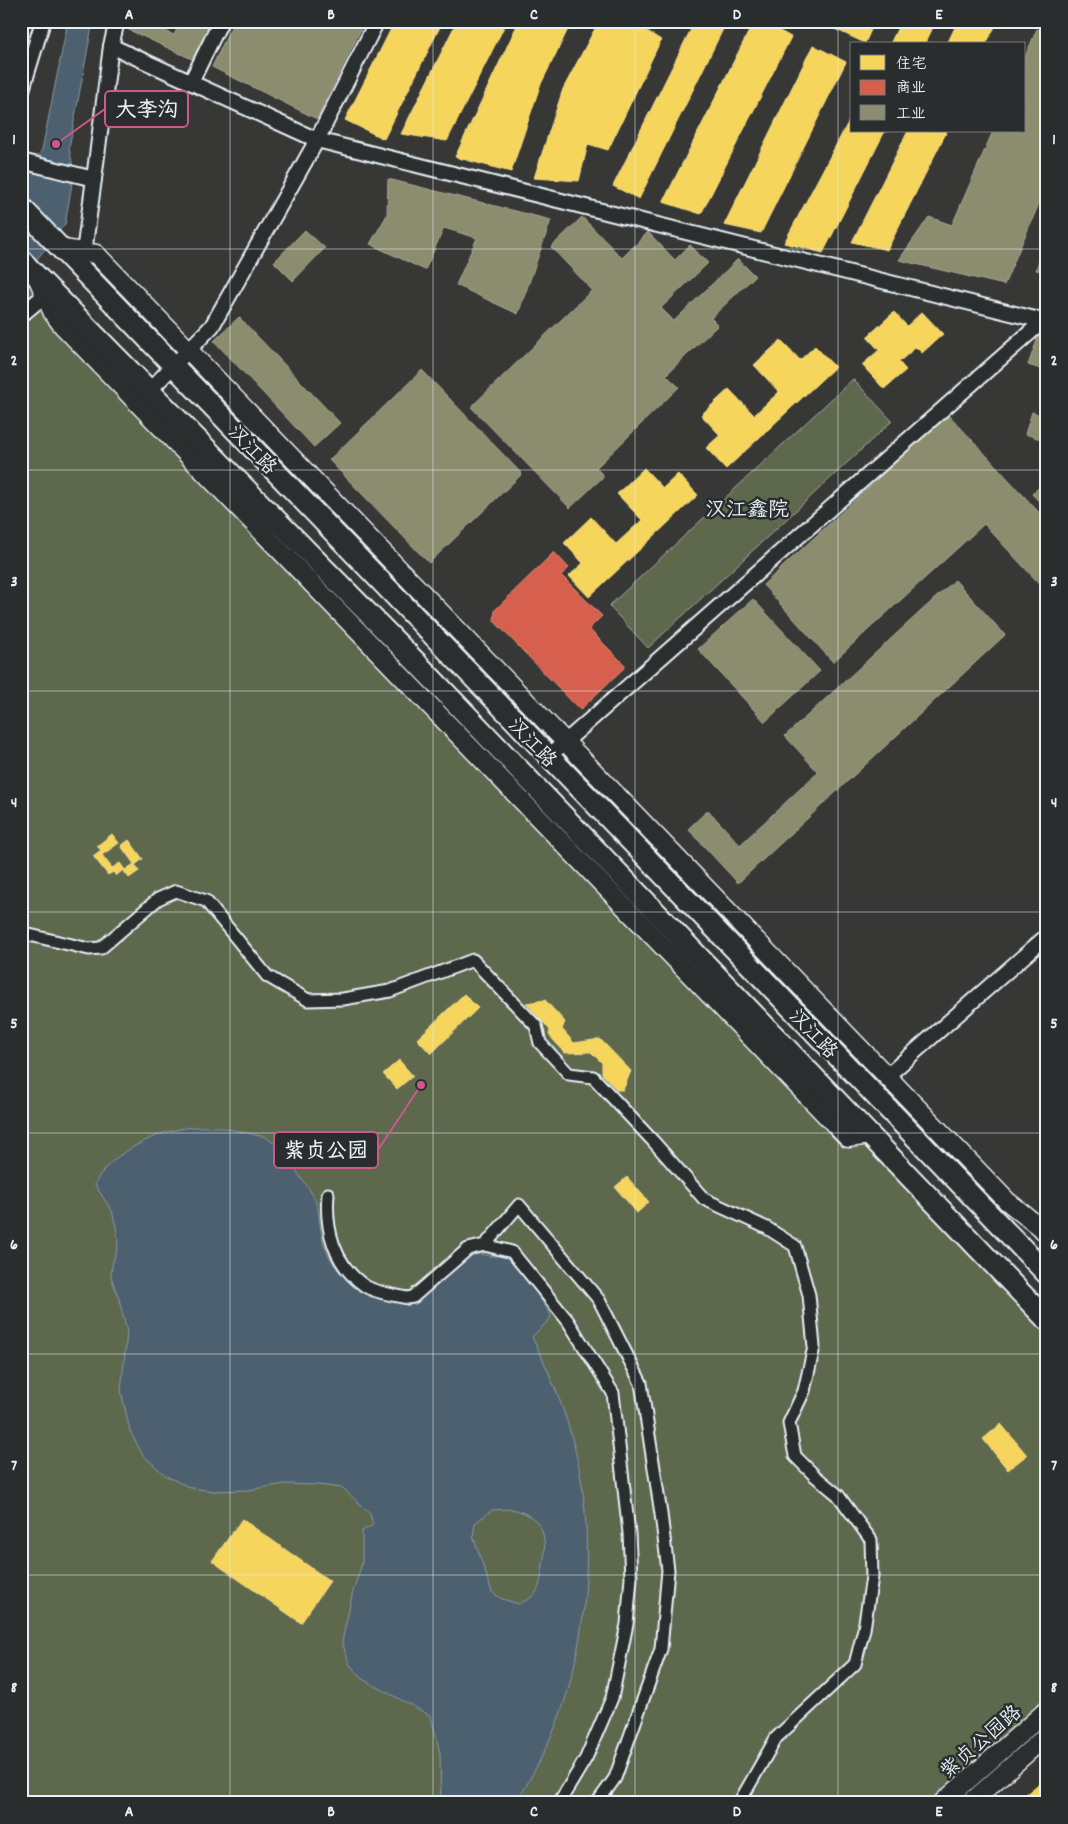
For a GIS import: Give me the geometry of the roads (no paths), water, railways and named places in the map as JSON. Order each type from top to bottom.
[{"type":"main road","name":"汉江路","points":[[21,207],[1047,1274]]},
{"type":"main road","name":"汉江路","points":[[21,260],[144,396],[415,661],[1047,1320]]},
{"type":"street","points":[[21,93],[43,21]]},
{"type":"street","points":[[84,252],[111,46],[117,21]]},
{"type":"street","points":[[191,82],[221,21]]},
{"type":"street","points":[[37,276],[53,313],[63,326],[144,396],[212,326],[317,140],[378,21]]},
{"type":"street","points":[[111,46],[317,140],[1045,321]]},
{"type":"street","points":[[23,161],[94,178]]},
{"type":"street","points":[[63,249],[96,254],[1007,1201],[1047,1233]]},
{"type":"street","points":[[21,315],[45,295]]},
{"type":"street","points":[[548,757],[1045,321]]},
{"type":"street","points":[[21,933],[89,950],[101,948],[158,899],[176,891],[206,901],[267,976],[308,1000],[342,999],[390,991],[473,960],[536,1026],[540,1043],[569,1074],[593,1077],[704,1199],[767,1228],[794,1246],[809,1295],[814,1348],[804,1391],[790,1422],[795,1456],[838,1495],[871,1540],[872,1577],[864,1630],[855,1664],[776,1738],[739,1803]]},
{"type":"street","points":[[887,1076],[1047,936]]},
{"type":"street","points":[[328,1194],[326,1214],[331,1240],[343,1266],[366,1287],[407,1298],[413,1297],[464,1252],[485,1245],[519,1206],[599,1300],[641,1384],[668,1570],[661,1649],[615,1778],[597,1803]]},
{"type":"street","points":[[485,1245],[512,1252],[568,1321],[613,1393],[629,1534],[631,1578],[627,1624],[612,1698],[586,1758],[559,1803]]},
{"type":"street","name":"紫贞公园路","points":[[942,1803],[1047,1710]]},
{"type":"street","name":"紫贞公园路","points":[[970,1803],[1047,1735]]},
{"type":"water","points":[[68,21],[93,21],[69,148],[74,172],[65,224],[21,279],[21,180],[42,150]]},
{"type":"water","points":[[195,1127],[219,1127],[266,1137],[290,1155],[298,1174],[316,1202],[325,1247],[339,1271],[358,1286],[406,1303],[469,1252],[490,1256],[508,1256],[516,1262],[551,1315],[550,1319],[532,1337],[567,1420],[582,1482],[587,1552],[585,1589],[582,1625],[567,1694],[547,1745],[516,1803],[441,1803],[440,1753],[431,1716],[364,1680],[350,1665],[342,1642],[352,1595],[362,1563],[362,1531],[373,1525],[370,1514],[343,1488],[285,1484],[248,1490],[213,1491],[191,1488],[166,1476],[143,1455],[130,1431],[121,1391],[127,1332],[119,1299],[111,1277],[112,1265],[118,1246],[117,1231],[112,1211],[95,1185],[108,1165],[144,1141],[169,1131]],"holes":[[[512,1509],[524,1513],[539,1524],[544,1540],[544,1550],[542,1572],[537,1591],[519,1604],[502,1599],[492,1592],[473,1536],[475,1523],[492,1510]]]},
{"type":"place","name":"大李沟","points":[[56,144]]},
{"type":"place","name":"紫贞公园","points":[[421,1085]]},
{"type":"district","name":"汉江鑫院","points":[[747,509]]}]
